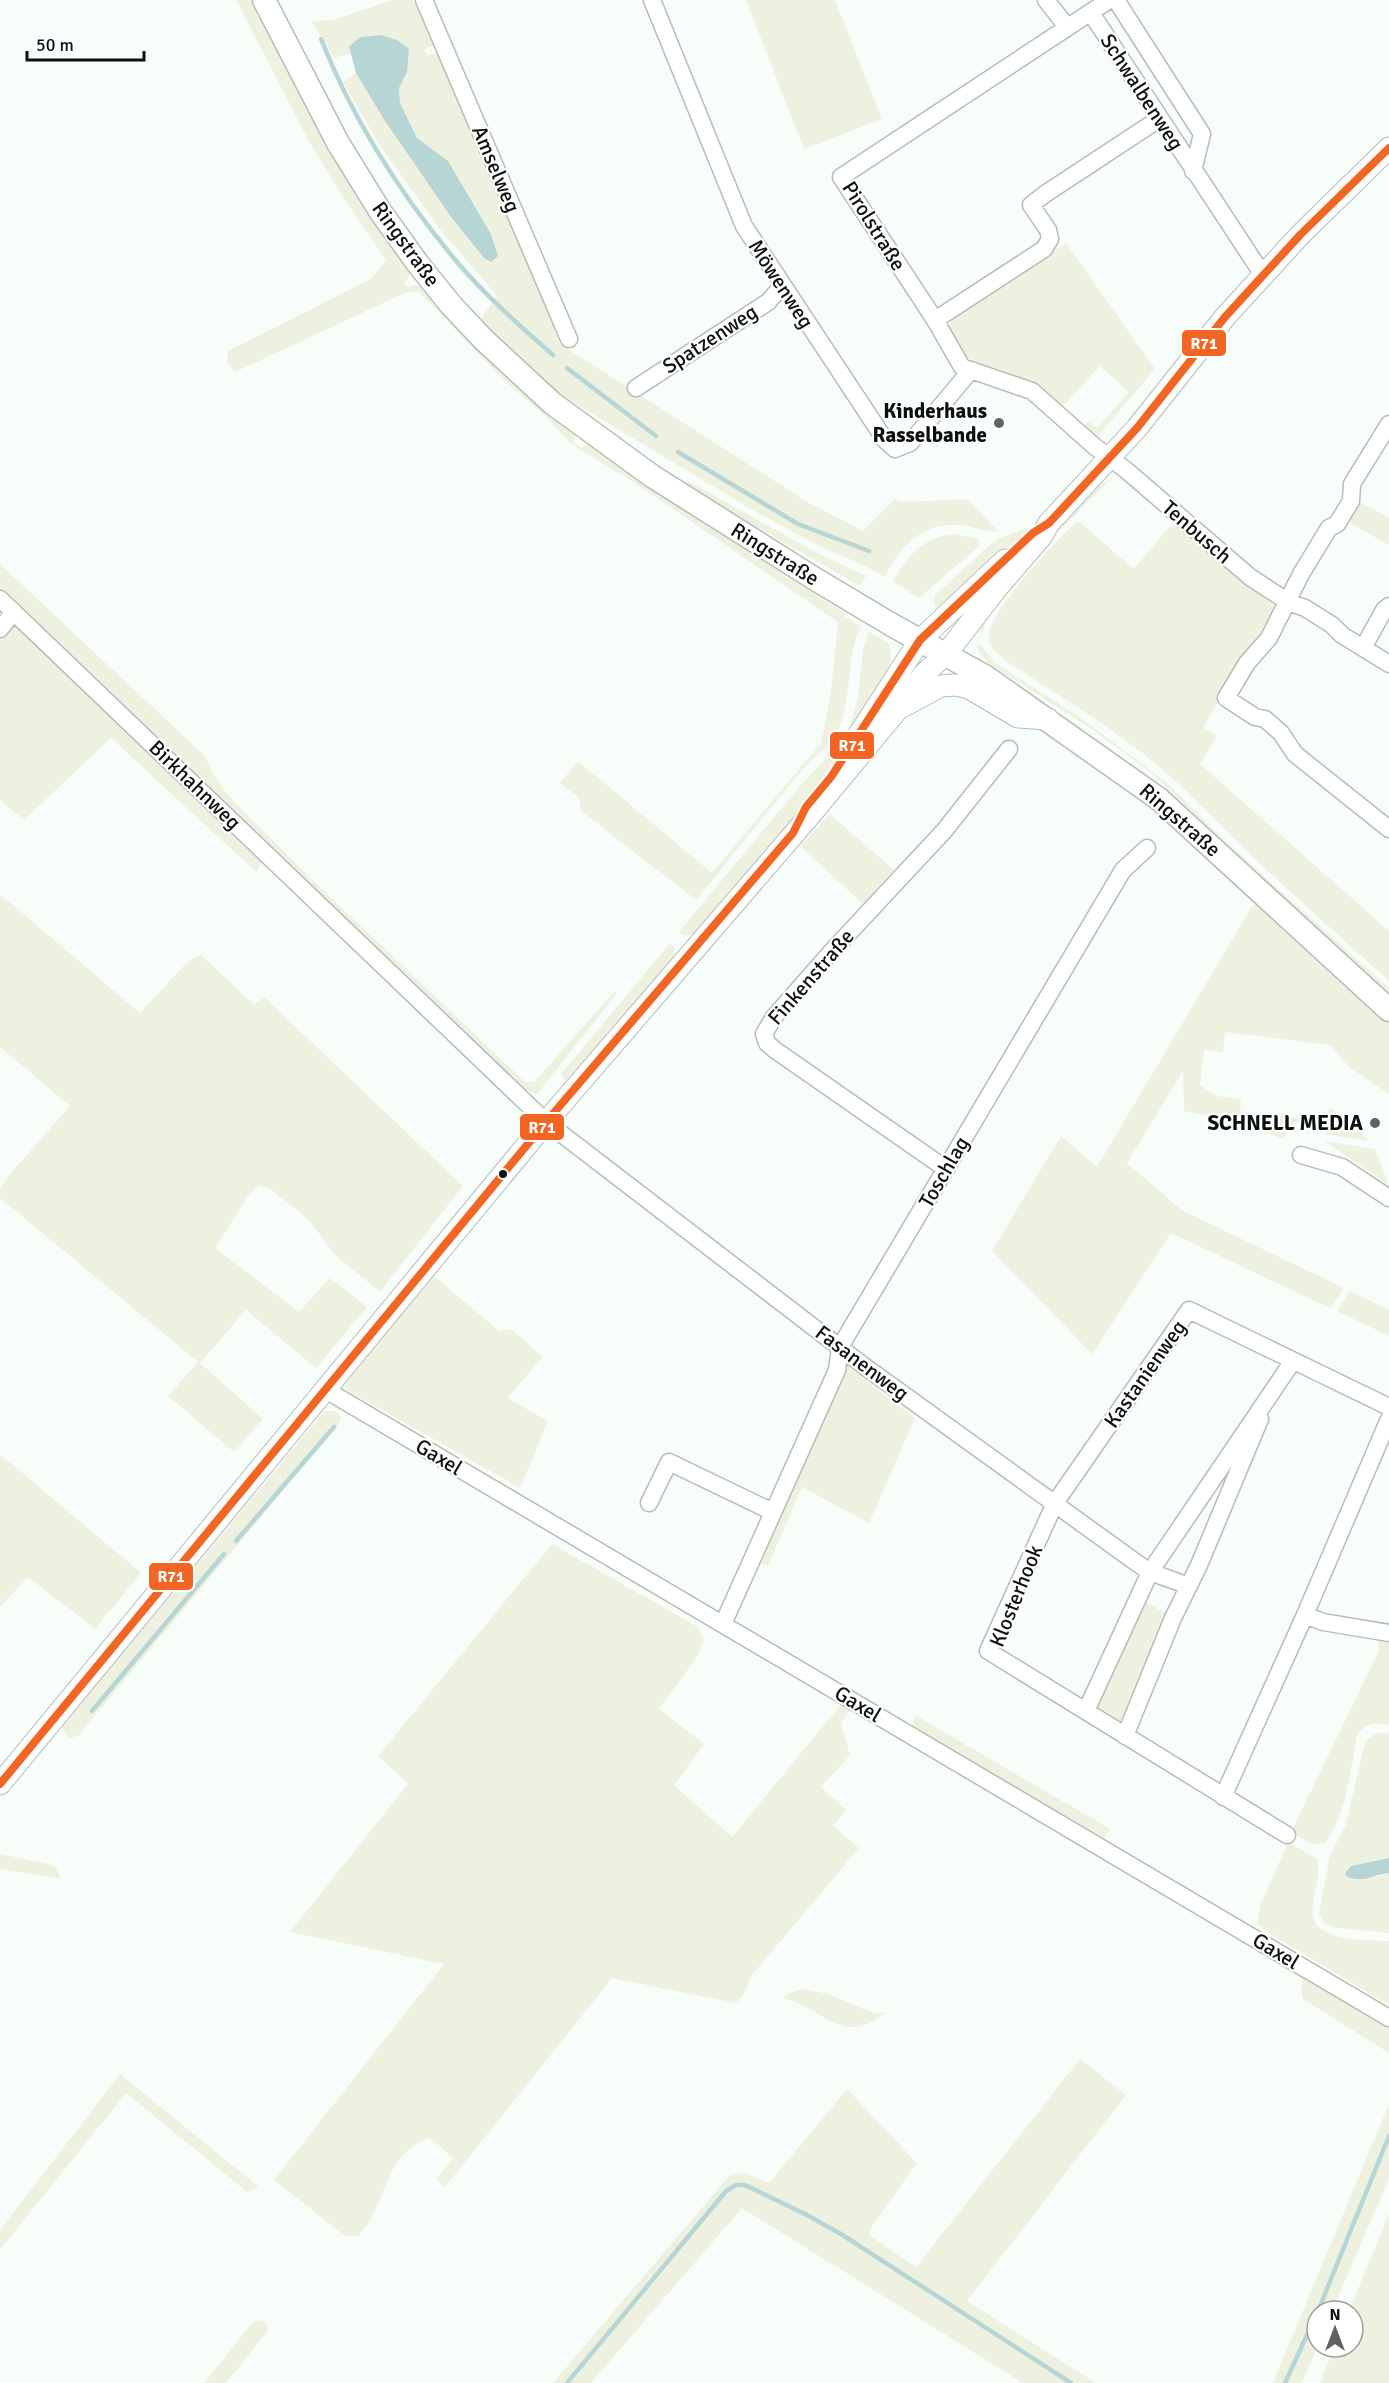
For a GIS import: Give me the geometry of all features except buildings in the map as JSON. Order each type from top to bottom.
[{"type":"main road","name":"Ringstraße","points":[[264,0],[338,143],[380,211],[451,305],[483,339],[552,403],[643,470],[852,601],[986,677],[1159,799],[1389,1010]]},
{"type":"street","name":"Amselweg","points":[[424,0],[569,339]]},
{"type":"street","name":"Möwenweg","points":[[652,0],[744,226],[885,440],[895,449],[910,443],[971,370]]},
{"type":"street","points":[[1046,0],[1067,27]]},
{"type":"street","name":"Pirolstraße","points":[[1109,0],[841,177],[935,320],[962,367],[1032,391],[1110,458]]},
{"type":"street","name":"Schwalbenweg","points":[[1116,0],[1202,134],[1193,171]]},
{"type":"street","name":"Schwalbenweg","points":[[1091,13],[1263,275]]},
{"type":"street","points":[[935,320],[1044,249],[1050,239],[1048,230],[1031,205],[1159,119]]},
{"type":"street","points":[[0,1784],[546,1122],[898,710],[924,674],[946,654],[997,588],[1041,537],[1049,523],[1137,428],[1225,317],[1263,275],[1338,196],[1389,148]]},
{"type":"street","name":"Spatzenweg","points":[[636,388],[768,302],[782,286]]},
{"type":"street","points":[[1389,424],[1352,484],[1351,501],[1337,524],[1329,528],[1301,574],[1269,638],[1247,663],[1226,698],[1256,717],[1265,719],[1281,733],[1295,754],[1389,829]]},
{"type":"street","name":"Tenbusch","points":[[1110,458],[1250,577],[1288,602],[1305,608],[1363,648],[1387,658]]},
{"type":"street","points":[[793,833],[806,807],[831,777],[920,640],[1033,533],[1049,523]]},
{"type":"street","name":"Birkhahnweg","points":[[0,599],[546,1122]]},
{"type":"street","points":[[1363,648],[1384,610],[1389,606]]},
{"type":"street","points":[[0,629],[14,612]]},
{"type":"street","points":[[898,710],[941,687],[956,685],[969,688],[1018,717],[1048,719]]},
{"type":"street","name":"Finkenstraße","points":[[946,1169],[775,1050],[767,1043],[764,1034],[774,1017],[833,950],[944,831],[1009,749]]},
{"type":"street","name":"Toschlag","points":[[723,1624],[837,1370],[840,1347],[1073,951],[1123,870],[1147,848]]},
{"type":"street","name":"Fasanenweg","points":[[546,1122],[840,1347],[1150,1572],[1189,1586]]},
{"type":"street","points":[[1301,1155],[1342,1167],[1389,1198]]},
{"type":"street","name":"Kastanienweg","points":[[1055,1503],[1189,1311],[1389,1407]]},
{"type":"street","points":[[1086,1711],[1150,1572],[1293,1361]]},
{"type":"street","name":"Gaxel","points":[[326,1390],[1389,2018]]},
{"type":"street","points":[[1125,1736],[1173,1618],[1189,1586],[1272,1391]]},
{"type":"street","points":[[1223,1797],[1305,1615],[1389,1419]]},
{"type":"street","points":[[650,1503],[669,1462],[773,1512]]},
{"type":"street","name":"Klosterhook","points":[[1055,1503],[988,1651],[1223,1797],[1287,1834]]},
{"type":"street","points":[[1305,1615],[1323,1622],[1389,1633]]},
{"type":"green space","points":[[229,0],[251,0],[322,134],[411,270],[404,283],[407,287],[417,285],[423,287],[577,433],[573,442],[582,448],[589,441],[684,508],[861,626],[853,651],[843,715],[836,734],[792,782],[696,900],[581,811],[579,798],[560,783],[578,761],[712,873],[821,743],[830,700],[838,622],[632,481],[571,444],[548,419],[503,379],[418,291],[407,292],[235,372],[227,362],[228,351],[371,279],[386,260],[308,140],[237,1]]},
{"type":"green space","points":[[393,0],[413,0],[424,15],[435,45],[424,50],[427,56],[437,52],[441,54],[537,280],[560,344],[809,503],[863,531],[895,499],[900,502],[967,499],[998,531],[952,525],[927,530],[907,545],[891,565],[885,577],[825,549],[754,511],[546,386],[478,323],[497,296],[439,228],[379,144],[343,82],[356,73],[417,168],[484,258],[498,256],[491,234],[448,161],[417,138],[400,103],[399,88],[407,72],[381,35],[360,37],[349,45],[351,53],[334,58],[312,22],[336,19]]},
{"type":"green space","points":[[746,0],[835,0],[882,119],[804,149]]},
{"type":"green space","points":[[1066,243],[1155,369],[1097,437],[1083,426],[1088,421],[1097,428],[1129,392],[1100,366],[1062,407],[1036,383],[965,357],[949,331],[951,319]]},
{"type":"green space","points":[[1112,478],[1031,559],[987,617],[983,631],[977,632],[995,597],[1029,556],[1096,487]]},
{"type":"green space","points":[[688,481],[815,552],[866,576],[860,586],[685,486]]},
{"type":"green space","points":[[1360,502],[1389,518],[1389,545],[1348,522]]},
{"type":"green space","points":[[1076,522],[1082,524],[1134,569],[1169,527],[1179,523],[1266,594],[1275,609],[1203,727],[1217,736],[1200,764],[1389,931],[1389,981],[1263,867],[1179,784],[1145,755],[1103,724],[1006,661],[992,647],[989,635],[1000,610],[1025,577]]},
{"type":"green space","points":[[1026,528],[1030,531],[993,558],[938,609],[934,604],[935,595],[998,539]]},
{"type":"green space","points":[[955,534],[979,539],[979,546],[920,597],[909,593],[893,582],[904,564],[925,543]]},
{"type":"green space","points":[[0,564],[205,756],[213,774],[228,795],[302,870],[525,1082],[534,1082],[615,991],[617,993],[537,1094],[527,1090],[523,1095],[0,591]]},
{"type":"green space","points":[[14,622],[263,860],[256,872],[111,738],[24,820],[0,800],[0,635]]},
{"type":"green space","points":[[869,631],[889,644],[891,655],[889,673],[819,785],[699,931],[688,935],[678,933],[800,786],[847,736],[858,697],[863,650]]},
{"type":"green space","points":[[976,644],[982,646],[994,662],[1078,716],[1165,781],[1227,843],[1389,988],[1389,998],[1150,772],[1096,732],[987,662]]},
{"type":"green space","points":[[830,814],[894,870],[863,904],[800,846]]},
{"type":"green space","points":[[0,894],[140,1013],[188,961],[201,955],[254,1005],[264,997],[463,1186],[380,1292],[336,1256],[308,1219],[270,1189],[259,1185],[249,1195],[215,1248],[299,1312],[330,1278],[367,1307],[316,1368],[246,1310],[200,1363],[263,1419],[234,1452],[168,1396],[198,1362],[0,1198],[0,1189],[9,1175],[70,1106],[0,1047]]},
{"type":"green space","points":[[1257,904],[1315,959],[1389,1022],[1389,1094],[1350,1068],[1330,1045],[1225,1032],[1223,1052],[1204,1050],[1200,1085],[1217,1096],[1241,1099],[1240,1111],[1312,1120],[1310,1132],[1295,1122],[1283,1139],[1241,1123],[1184,1111],[1183,1071],[1127,1163],[1183,1211],[1344,1288],[1330,1308],[1171,1233],[1092,1354],[992,1251],[1061,1136],[1097,1167],[1251,908]]},
{"type":"green space","points":[[670,943],[674,947],[676,959],[565,1081],[561,1074]]},
{"type":"green space","points":[[1329,1107],[1370,1141],[1325,1134]]},
{"type":"green space","points":[[1324,1141],[1375,1149],[1389,1185]]},
{"type":"green space","points":[[434,1276],[499,1331],[511,1329],[543,1357],[507,1398],[548,1421],[520,1488],[345,1389],[348,1377]]},
{"type":"green space","points":[[1350,1291],[1389,1310],[1389,1336],[1337,1311]]},
{"type":"green space","points":[[847,1366],[915,1418],[869,1523],[802,1487],[768,1566],[761,1563]]},
{"type":"green space","points":[[325,1411],[335,1411],[341,1417],[340,1422],[78,1736],[69,1738],[62,1726]]},
{"type":"green space","points":[[0,1454],[141,1573],[95,1629],[28,1577],[0,1607]]},
{"type":"green space","points":[[552,1544],[698,1627],[704,1640],[697,1657],[659,1709],[704,1744],[674,1785],[732,1837],[842,1703],[851,1708],[841,1724],[850,1755],[821,1787],[846,1810],[833,1826],[859,1848],[752,1975],[744,1993],[736,2003],[612,1978],[445,2187],[437,2179],[453,2158],[429,2137],[410,2148],[397,2162],[373,2216],[358,2236],[345,2236],[274,2180],[444,1964],[290,1932],[408,1784],[378,1756]]},
{"type":"green space","points":[[1143,1600],[1168,1615],[1122,1723],[1096,1707]]},
{"type":"green space","points":[[1378,1640],[1389,1642],[1389,1725],[1370,1724],[1363,1728],[1357,1736],[1347,1791],[1338,1818],[1325,1843],[1311,1844],[1291,1832],[1379,1651]]},
{"type":"green space","points":[[915,1715],[1110,1829],[1104,1838],[913,1728]]},
{"type":"green space","points":[[1378,1732],[1389,1734],[1389,1858],[1373,1862],[1373,1878],[1389,1873],[1389,1933],[1337,1928],[1324,1923],[1319,1913],[1330,1855],[1346,1824],[1365,1742]]},
{"type":"green space","points":[[1288,1842],[1317,1859],[1318,1876],[1313,1917],[1319,1926],[1339,1937],[1389,1941],[1389,2005],[1269,1933],[1257,1923],[1261,1904]]},
{"type":"green space","points":[[0,1854],[50,1864],[56,1868],[61,1879],[0,1869]]},
{"type":"green space","points":[[1207,1917],[1389,2024],[1389,2053],[1303,1999],[1301,1990],[1303,1980],[1206,1920]]},
{"type":"green space","points":[[803,1989],[828,1994],[876,2014],[886,2012],[858,2027],[834,2023],[798,2003],[783,1998],[787,1994]]},
{"type":"green space","points":[[1080,2059],[1126,2095],[967,2301],[1096,2383],[1023,2383],[742,2208],[591,2383],[553,2383],[729,2176],[744,2173],[769,2183],[847,2089],[917,2163],[872,2226],[869,2235],[916,2267]]},
{"type":"green space","points":[[120,2074],[259,2187],[247,2192],[126,2093],[0,2250],[0,2230]]},
{"type":"green space","points":[[1389,2104],[1389,2179],[1337,2299],[1308,2299]]},
{"type":"green space","points":[[1389,2214],[1389,2383],[1320,2383],[1329,2359],[1365,2359],[1365,2299],[1354,2299]]},
{"type":"green space","points":[[1305,2306],[1305,2359],[1312,2359],[1302,2383],[1273,2383]]},
{"type":"green space","points":[[259,2320],[268,2326],[267,2332],[226,2383],[204,2383],[253,2322]]},
{"type":"water","points":[[381,35],[397,40],[409,49],[407,72],[399,88],[400,103],[417,138],[448,161],[491,234],[498,256],[491,262],[484,258],[451,217],[385,121],[356,73],[349,46],[360,37]]},
{"type":"water","points":[[1389,1858],[1389,1873],[1359,1879],[1347,1877],[1345,1873],[1351,1866]]},
{"type":"waterway","points":[[321,39],[363,127],[380,156],[436,237],[480,287],[553,355]]},
{"type":"waterway","points":[[567,368],[656,436]]},
{"type":"waterway","points":[[678,452],[798,524],[869,551]]},
{"type":"waterway","points":[[236,1541],[334,1427]]},
{"type":"waterway","points":[[92,1711],[224,1554]]},
{"type":"waterway","points":[[1323,2299],[1389,2136]]},
{"type":"waterway","points":[[567,2383],[726,2191],[736,2185],[745,2185],[841,2234],[1071,2383]]},
{"type":"waterway","points":[[1285,2383],[1305,2339]]},
{"type":"transit line","name":"R71","points":[[0,1784],[546,1122],[793,833],[806,807],[831,777],[920,640],[1033,533],[1049,523],[1137,428],[1225,317],[1301,234],[1389,148]]},
{"type":"place","name":"Kinderhaus Rasselbande","points":[[999,423]]},
{"type":"place","name":"SCHNELL MEDIA","points":[[1375,1123]]}]
